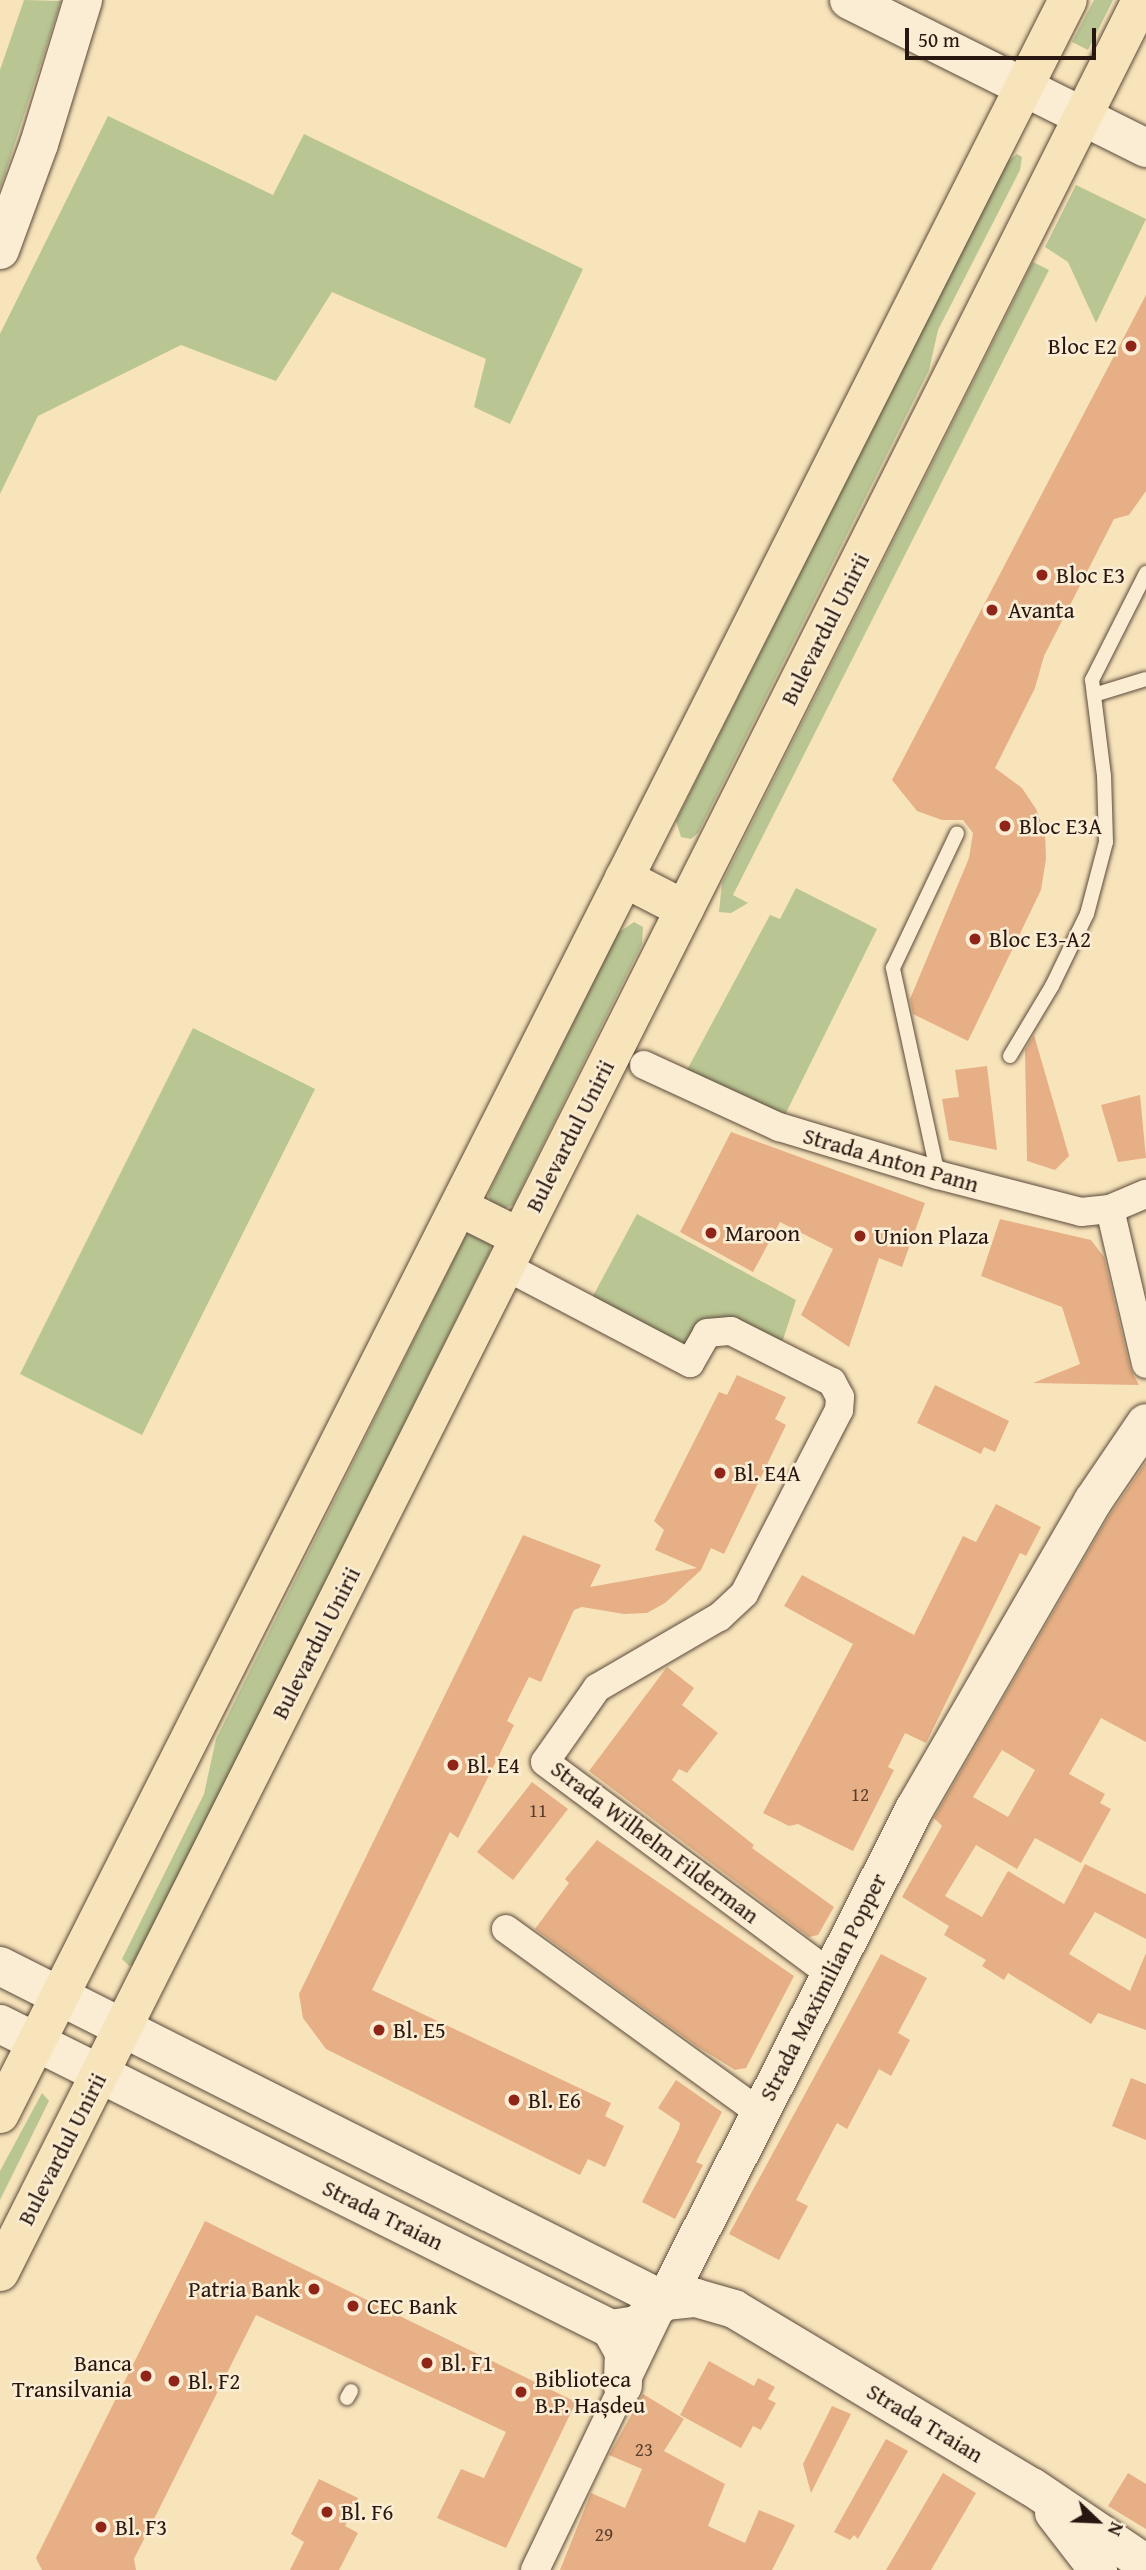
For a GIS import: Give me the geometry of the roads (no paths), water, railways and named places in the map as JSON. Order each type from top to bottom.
[{"type":"main road","points":[[0,2114],[1068,0]]},
{"type":"main road","name":"Bulevardul Unirii","points":[[0,2272],[1141,0]]},
{"type":"main road","points":[[624,878],[684,909]]},
{"type":"main road","points":[[458,1207],[512,1252]]},
{"type":"street","points":[[0,250],[39,144],[83,0]]},
{"type":"street","points":[[849,0],[1146,148]]},
{"type":"street","name":"Strada Anton Pann","points":[[644,1065],[779,1127],[939,1175],[1081,1212],[1110,1209],[1146,1194]]},
{"type":"street","points":[[1110,1209],[1146,1364]]},
{"type":"street","name":"Strada Wilhelm Filderman","points":[[512,1252],[690,1363],[708,1333],[731,1331],[832,1382],[840,1397],[839,1409],[744,1594],[719,1617],[597,1688],[545,1762],[830,1973]]},
{"type":"street","name":"Strada Maximilian Popper","points":[[535,2570],[759,2112],[966,1717],[1109,1475],[1146,1423]]},
{"type":"street","points":[[506,1929],[759,2112]]},
{"type":"street","points":[[0,1966],[665,2301],[637,2325],[611,2329],[624,2352],[623,2386]]},
{"type":"street","name":"Strada Traian","points":[[0,2024],[611,2329]]},
{"type":"street","points":[[689,2252],[696,2279],[720,2304]]},
{"type":"street","name":"Strada Traian","points":[[665,2301],[696,2298],[720,2304],[1032,2487],[1146,2564]]},
{"type":"street","name":"Strada Traian","points":[[1032,2487],[1098,2570]]},
{"type":"lane","points":[[1010,1056],[1052,986],[1087,914],[1106,842],[1104,776],[1092,680],[1146,573]]},
{"type":"lane","points":[[1094,695],[1146,678]]},
{"type":"lane","points":[[939,1175],[893,968],[957,833]]},
{"type":"place","name":"Bloc E2","points":[[1131,346]]},
{"type":"place","name":"Bloc E3","points":[[1042,575]]},
{"type":"place","name":"Avanta","points":[[992,610]]},
{"type":"place","name":"Bloc E3A","points":[[1005,826]]},
{"type":"place","name":"Bloc E3-A2","points":[[975,939]]},
{"type":"place","name":"Maroon","points":[[711,1233]]},
{"type":"place","name":"Union Plaza","points":[[860,1236]]},
{"type":"place","name":"Bl. E4A","points":[[720,1473]]},
{"type":"place","name":"Bl. E4","points":[[453,1765]]},
{"type":"place","name":"Bl. E5","points":[[379,2030]]},
{"type":"place","name":"Bl. E6","points":[[514,2100]]},
{"type":"place","name":"Patria Bank","points":[[314,2289]]},
{"type":"place","name":"CEC Bank","points":[[353,2306]]},
{"type":"place","name":"Bl. F1","points":[[427,2363]]},
{"type":"place","name":"Banca Transilvania","points":[[146,2376]]},
{"type":"place","name":"Bl. F2","points":[[174,2381]]},
{"type":"place","name":"Biblioteca B.P. Hașdeu","points":[[521,2392]]},
{"type":"place","name":"Bl. F6","points":[[327,2512]]},
{"type":"place","name":"Bl. F3","points":[[101,2527]]}]
